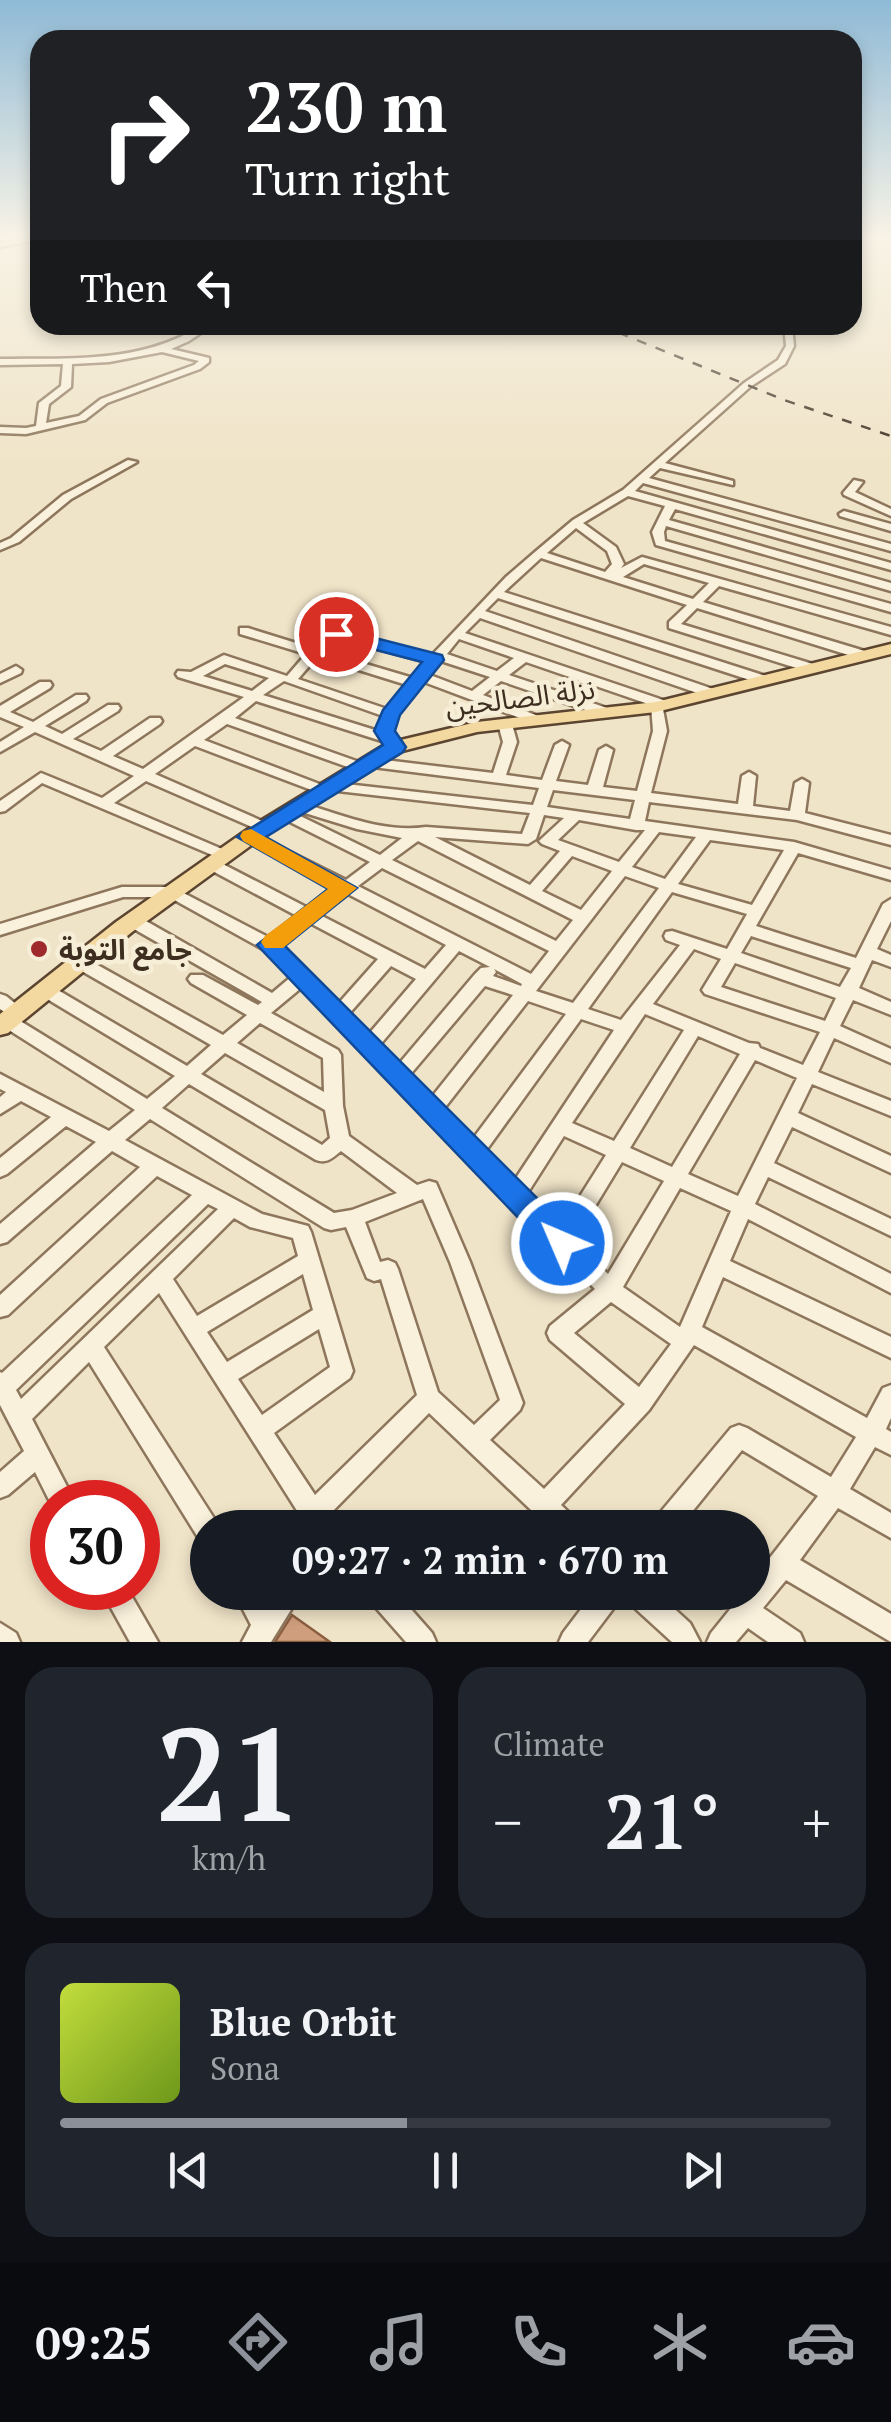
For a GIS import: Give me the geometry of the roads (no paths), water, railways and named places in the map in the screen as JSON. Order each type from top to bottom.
[{"type":"main road","name":"نزلة الصالحين","points":[[8,1020],[133,920],[392,743],[505,724],[660,706],[891,649]]},
{"type":"street","points":[[0,362],[129,357],[164,350],[191,335]]},
{"type":"street","points":[[392,743],[384,731],[390,714],[478,613],[577,522],[627,492],[747,385],[782,362],[790,346],[789,335]]},
{"type":"street","points":[[0,430],[41,428],[82,418],[104,401],[197,368],[206,360],[164,350]]},
{"type":"street","points":[[41,428],[44,403],[66,388],[68,360]]},
{"type":"street","points":[[0,547],[15,540],[67,497],[132,462]]},
{"type":"street","points":[[657,464],[729,483]]},
{"type":"street","points":[[640,478],[891,548]]},
{"type":"street","points":[[858,482],[848,494],[891,513]]},
{"type":"street","points":[[627,492],[888,563],[871,582]]},
{"type":"street","points":[[671,505],[658,542],[891,608]]},
{"type":"street","points":[[844,514],[891,528]]},
{"type":"street","points":[[577,522],[579,528],[604,540],[617,555],[618,564],[611,577]]},
{"type":"street","points":[[664,522],[891,587]]},
{"type":"street","points":[[539,554],[863,655]]},
{"type":"street","points":[[696,576],[713,557]]},
{"type":"street","points":[[611,577],[639,560],[891,631]]},
{"type":"street","points":[[716,582],[673,625],[810,668]]},
{"type":"street","points":[[497,594],[764,680]]},
{"type":"street","points":[[478,613],[710,694]]},
{"type":"street","points":[[244,631],[314,654],[475,695],[536,720]]},
{"type":"street","points":[[104,802],[284,679],[336,634],[500,676],[608,713]]},
{"type":"street","points":[[433,1110],[621,870],[645,826],[642,795],[660,731],[660,706],[458,634]]},
{"type":"street","points":[[475,695],[525,656]]},
{"type":"street","points":[[390,714],[224,658],[188,676],[392,743]]},
{"type":"street","points":[[0,679],[16,670]]},
{"type":"street","points":[[0,712],[44,685]]},
{"type":"street","points":[[0,748],[82,698]]},
{"type":"street","points":[[63,739],[113,708]]},
{"type":"street","points":[[0,712],[146,776],[257,832],[345,888],[494,963],[528,988],[626,1028]]},
{"type":"street","points":[[225,720],[363,764],[549,782],[797,816],[891,840]]},
{"type":"street","points":[[103,756],[155,722]]},
{"type":"street","points":[[498,776],[510,742],[505,724]]},
{"type":"street","points":[[195,741],[326,788],[539,810],[794,848],[891,875]]},
{"type":"street","points":[[270,945],[417,834],[528,839],[562,745]]},
{"type":"street","points":[[595,788],[606,750]]},
{"type":"street","points":[[745,810],[750,776]]},
{"type":"street","points":[[0,808],[41,777],[104,802],[428,978]]},
{"type":"street","points":[[797,816],[802,784]]},
{"type":"street","points":[[291,810],[417,834],[583,918]]},
{"type":"street","points":[[291,810],[559,949]]},
{"type":"street","points":[[576,816],[547,841],[668,886],[757,912]]},
{"type":"street","points":[[474,1152],[706,835]]},
{"type":"street","points":[[794,848],[711,990],[830,1029],[891,1056]]},
{"type":"street","points":[[532,892],[570,850]]},
{"type":"street","points":[[0,930],[122,892],[172,892],[270,945],[610,1290],[881,1440]]},
{"type":"street","points":[[545,1505],[641,1403],[687,1336],[743,1207],[846,993],[888,918]]},
{"type":"street","points":[[133,920],[273,1001]]},
{"type":"street","points":[[747,929],[891,961]]},
{"type":"street","points":[[515,1196],[626,1028],[644,1007],[680,940],[891,1009]]},
{"type":"street","points":[[368,1047],[456,944]]},
{"type":"street","points":[[340,1014],[388,958]]},
{"type":"street","points":[[79,962],[334,1106]]},
{"type":"street","points":[[399,1076],[494,963]]},
{"type":"street","points":[[0,1236],[301,978]]},
{"type":"street","points":[[481,978],[528,988]]},
{"type":"street","points":[[197,979],[332,1055],[340,1140],[414,1194]]},
{"type":"street","points":[[44,990],[323,1155],[340,1140]]},
{"type":"street","points":[[0,1000],[8,1020],[330,1222],[353,1218],[429,1188],[512,1403],[474,1440]]},
{"type":"street","points":[[644,1007],[891,1109]]},
{"type":"street","points":[[562,1243],[695,1027]]},
{"type":"street","points":[[641,1403],[558,1333],[610,1290],[752,1049]]},
{"type":"street","points":[[0,1107],[10,1086],[257,1222],[301,1232],[342,1371],[259,1430]]},
{"type":"street","points":[[787,1116],[891,1165]]},
{"type":"street","points":[[0,1169],[64,1117]]},
{"type":"street","points":[[562,1127],[743,1207],[891,1284]]},
{"type":"street","points":[[0,1308],[154,1166]]},
{"type":"street","points":[[763,1166],[891,1228]]},
{"type":"street","points":[[50,1480],[3,1390],[206,1194]]},
{"type":"street","points":[[18,1417],[93,1348],[232,1208]]},
{"type":"street","points":[[353,1218],[374,1272],[388,1269],[429,1398],[550,1510]]},
{"type":"street","points":[[193,1330],[309,1260]]},
{"type":"street","points":[[719,1265],[891,1348]]},
{"type":"street","points":[[161,1280],[310,1510]]},
{"type":"street","points":[[224,1376],[325,1314]]},
{"type":"street","points":[[93,1348],[195,1510]]},
{"type":"street","points":[[720,1642],[835,1492],[881,1440],[891,1394]]},
{"type":"street","points":[[327,1510],[429,1398]]},
{"type":"street","points":[[678,1510],[739,1436],[891,1526]]},
{"type":"street","points":[[0,1487],[35,1456]]},
{"type":"street","points":[[783,1564],[891,1629]]},
{"type":"street","points":[[126,1610],[146,1642]]},
{"type":"street","points":[[252,1610],[260,1634]]},
{"type":"street","points":[[260,1634],[277,1610]]},
{"type":"street","points":[[394,1610],[423,1642]]},
{"type":"street","points":[[572,1642],[596,1610]]},
{"type":"street","points":[[656,1610],[687,1642]]},
{"type":"street","points":[[745,1611],[791,1642]]},
{"type":"street","points":[[0,1636],[7,1642]]},
{"type":"railway","points":[[625,335],[784,400],[891,436]]},
{"type":"place","name":"جامع التوبة","points":[[39,949]]}]
